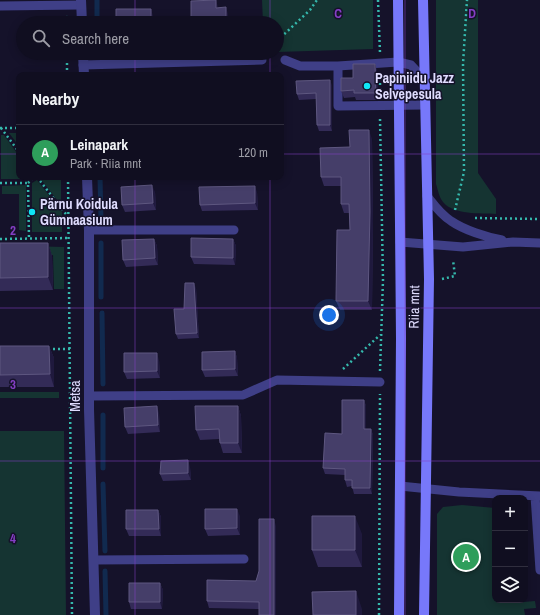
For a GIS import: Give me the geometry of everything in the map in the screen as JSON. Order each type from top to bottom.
[{"type":"main road","name":"Riia mnt","points":[[398,0],[400,242],[399,615]]},
{"type":"main road","name":"Riia mnt","points":[[423,0],[426,196],[429,279],[424,615]]},
{"type":"street","points":[[81,2],[82,16]]},
{"type":"street","name":"Metsa","points":[[87,180],[89,230],[89,396],[95,615]]},
{"type":"lane","points":[[0,6],[81,2]]},
{"type":"lane","points":[[83,70],[262,60]]},
{"type":"lane","points":[[285,60],[300,66],[338,66],[398,62],[411,66],[424,79]]},
{"type":"lane","points":[[338,66],[338,106],[425,105]]},
{"type":"lane","points":[[426,196],[451,222],[490,238],[513,242],[540,243]]},
{"type":"lane","points":[[89,230],[234,230]]},
{"type":"lane","points":[[400,242],[463,247],[513,242]]},
{"type":"lane","points":[[89,396],[243,395],[277,380],[380,382]]},
{"type":"lane","points":[[400,486],[459,492],[537,496],[540,570]]},
{"type":"lane","points":[[94,560],[244,559]]},
{"type":"path","points":[[284,34],[310,10],[317,0]]},
{"type":"path","points":[[378,0],[383,280],[380,335],[379,615]]},
{"type":"path","points":[[455,212],[464,172],[463,64],[467,0]]},
{"type":"path","points":[[67,60],[67,72]]},
{"type":"path","points":[[1,128],[16,128]]},
{"type":"path","points":[[1,128],[16,148]]},
{"type":"path","points":[[0,183],[28,183],[31,180]]},
{"type":"path","points":[[39,180],[69,218]]},
{"type":"path","points":[[68,180],[72,615]]},
{"type":"path","points":[[28,183],[29,239]]},
{"type":"path","points":[[469,218],[540,219]]},
{"type":"path","points":[[0,239],[69,238]]},
{"type":"path","points":[[442,279],[455,276],[453,260]]},
{"type":"path","points":[[329,381],[380,335]]},
{"type":"path","points":[[46,349],[70,349]]},
{"type":"green space","points":[[262,0],[373,0],[373,49],[284,52],[284,16],[263,16]]},
{"type":"green space","points":[[436,0],[478,0],[478,173],[496,199],[496,214],[468,212],[453,209],[443,202],[436,184]]},
{"type":"green space","points":[[9,133],[16,133],[16,142]]},
{"type":"green space","points":[[1,135],[4,135],[16,152],[16,179],[1,179]]},
{"type":"green space","points":[[37,180],[62,212],[62,232],[32,232],[32,183]]},
{"type":"green space","points":[[41,180],[61,180],[61,205]]},
{"type":"green space","points":[[26,185],[26,231],[19,230],[19,194],[2,194],[2,186]]},
{"type":"green space","points":[[0,247],[64,247],[64,289],[54,289],[53,255],[0,255]]},
{"type":"green space","points":[[0,392],[59,392],[59,398],[0,398]]},
{"type":"green space","points":[[0,431],[64,431],[66,615],[0,615]]},
{"type":"green space","points":[[462,505],[492,508],[492,603],[528,603],[528,602],[535,601],[536,608],[524,609],[525,615],[437,615],[437,514],[443,507]]},
{"type":"building","points":[[216,0],[216,8],[226,7],[226,16],[191,16],[191,1]]},
{"type":"building","points":[[116,9],[151,9],[151,16],[116,16]]},
{"type":"building","points":[[353,64],[375,64],[376,93],[354,93],[354,90],[341,91],[341,78],[353,78]]},
{"type":"building","points":[[330,80],[330,125],[317,125],[316,93],[297,94],[296,81]]},
{"type":"building","points":[[349,130],[369,130],[370,212],[368,301],[336,301],[337,230],[350,230],[349,204],[341,204],[341,177],[321,177],[320,148],[350,147]]},
{"type":"building","points":[[152,185],[153,203],[122,205],[121,187]]},
{"type":"building","points":[[255,186],[255,203],[200,205],[199,187]]},
{"type":"building","points":[[191,238],[233,239],[233,258],[191,257]]},
{"type":"building","points":[[154,239],[155,258],[123,260],[122,240]]},
{"type":"building","points":[[0,243],[48,243],[48,277],[0,278]]},
{"type":"building","points":[[185,283],[194,283],[197,333],[176,334],[174,309],[184,309]]},
{"type":"building","points":[[0,346],[49,346],[50,374],[0,375]]},
{"type":"building","points":[[235,351],[235,369],[202,370],[202,352]]},
{"type":"building","points":[[124,353],[157,353],[157,371],[124,372]]},
{"type":"building","points":[[342,400],[364,400],[364,429],[371,429],[370,488],[352,488],[352,480],[345,480],[345,469],[323,468],[325,433],[342,434]]},
{"type":"building","points":[[157,406],[158,425],[125,427],[124,408]]},
{"type":"building","points":[[195,406],[238,406],[238,443],[220,443],[219,429],[196,430]]},
{"type":"building","points":[[188,460],[188,473],[160,474],[161,461]]},
{"type":"building","points":[[205,509],[237,509],[237,528],[205,529]]},
{"type":"building","points":[[126,510],[158,510],[159,529],[126,529]]},
{"type":"building","points":[[312,516],[355,516],[355,550],[312,550]]},
{"type":"building","points":[[259,519],[274,519],[274,615],[259,615],[259,602],[207,601],[207,580],[256,581],[259,571]]},
{"type":"building","points":[[129,583],[160,583],[160,602],[129,602]]},
{"type":"building","points":[[356,591],[356,615],[313,615],[312,592]]},
{"type":"waterway","points":[[97,0],[97,16]]},
{"type":"waterway","points":[[100,180],[101,221]]},
{"type":"waterway","points":[[101,243],[101,297]]},
{"type":"waterway","points":[[102,313],[103,384]]},
{"type":"waterway","points":[[103,415],[103,468]]},
{"type":"waterway","points":[[103,484],[105,551]]},
{"type":"waterway","points":[[105,571],[106,615]]},
{"type":"place","name":"Papiniidu Jazz Selvepesula","points":[[367,86]]},
{"type":"place","name":"Pärnu Koidula Gümnaasium","points":[[32,212]]},
{"type":"place","name":"Leinapark","points":[[466,557]]}]
